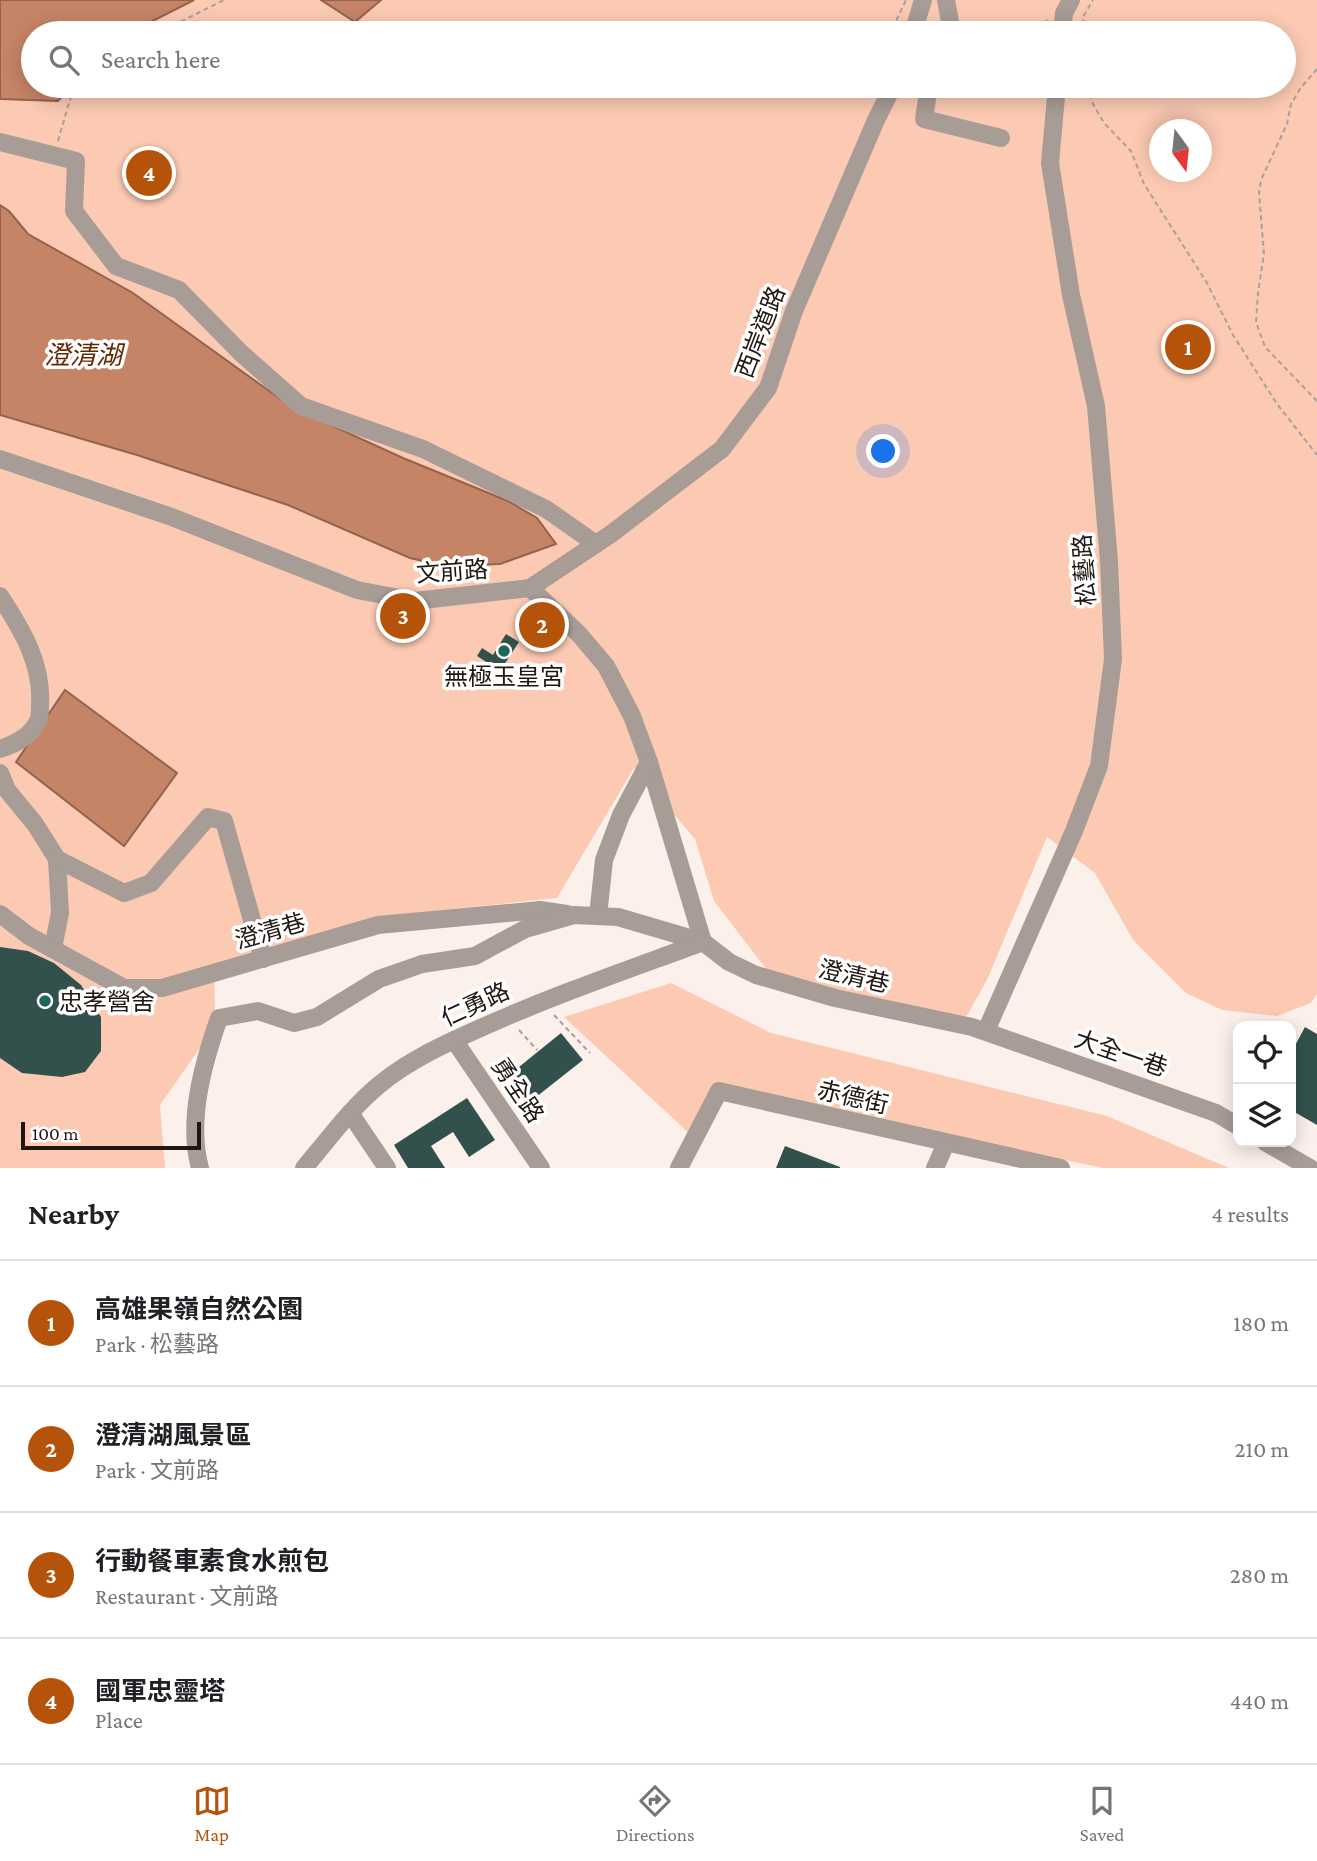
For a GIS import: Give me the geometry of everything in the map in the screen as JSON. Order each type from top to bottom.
[{"type":"street","points":[[917,21],[923,0]]},
{"type":"street","points":[[946,0],[950,21]]},
{"type":"street","points":[[1063,21],[1071,0]]},
{"type":"street","name":"西岸道路","points":[[530,588],[596,544],[722,449],[768,388],[804,286],[887,98]]},
{"type":"street","points":[[927,98],[924,119],[1001,138]]},
{"type":"street","name":"松藝路","points":[[986,1031],[1074,831],[1099,766],[1113,659],[1109,561],[1096,406],[1071,295],[1050,163],[1056,98]]},
{"type":"street","points":[[0,142],[76,161],[74,211],[116,266],[180,290],[241,353],[301,406],[423,449],[546,509],[596,544]]},
{"type":"street","name":"文前路","points":[[0,459],[169,516],[357,590],[414,601],[530,588]]},
{"type":"street","points":[[530,588],[578,633],[606,666],[632,716],[649,762],[703,942]]},
{"type":"street","points":[[0,596],[23,631],[38,670],[41,695],[39,720],[22,741],[0,750]]},
{"type":"street","points":[[598,916],[604,860],[621,815],[649,762]]},
{"type":"street","points":[[0,773],[7,790],[35,824],[57,859],[61,913],[53,948]]},
{"type":"street","points":[[57,859],[124,893],[151,883],[208,817],[224,821],[263,959]]},
{"type":"street","name":"澄清巷","points":[[0,914],[29,936],[124,988],[162,988],[378,925],[540,910],[618,917],[703,942],[729,962],[756,975],[835,998],[986,1031]]},
{"type":"street","name":"澄清巷","points":[[200,1168],[195,1153],[196,1113],[210,1044],[219,1018],[258,1011],[294,1023],[317,1017],[379,979],[422,964],[475,956],[525,929],[574,915]]},
{"type":"street","name":"仁勇路","points":[[304,1168],[350,1113],[388,1078],[407,1065],[454,1040],[547,999],[703,942]]},
{"type":"street","name":"大全一巷","points":[[986,1031],[1216,1112],[1233,1123]]},
{"type":"street","name":"勇全路","points":[[454,1040],[541,1168]]},
{"type":"street","name":"赤德街","points":[[679,1168],[719,1091],[1061,1168]]},
{"type":"street","points":[[350,1113],[387,1168]]},
{"type":"street","points":[[935,1168],[946,1143]]},
{"type":"street","points":[[1274,1147],[1310,1168]]},
{"type":"path","points":[[182,21],[224,0]]},
{"type":"path","points":[[897,21],[906,0]]},
{"type":"path","points":[[1083,21],[1093,0]]},
{"type":"path","points":[[1296,96],[1317,69]]},
{"type":"path","points":[[53,156],[71,98]]},
{"type":"path","points":[[1091,98],[1104,122],[1130,151],[1150,194],[1207,283],[1233,335],[1278,404],[1317,455]]},
{"type":"path","points":[[1295,98],[1287,124],[1261,180],[1259,193],[1264,254],[1256,322],[1265,347],[1317,401]]},
{"type":"path","points":[[551,1012],[590,1053]]},
{"type":"path","points":[[516,1026],[537,1050]]},
{"type":"shaded area","points":[[0,0],[1317,0],[1317,994],[1311,1003],[1277,1016],[1222,1010],[1186,993],[1133,940],[1095,873],[1047,837],[987,980],[965,1019],[773,978],[714,901],[695,839],[634,768],[557,898],[374,917],[214,967],[215,1010],[200,1048],[160,1105],[165,1168],[0,1168]]},
{"type":"shaded area","points":[[671,983],[771,1033],[1107,1116],[1229,1168],[1103,1168],[718,1086],[692,1136],[564,1017]]},
{"type":"water","points":[[0,0],[194,0],[153,21],[21,21],[21,98],[61,98],[58,101],[0,99]]},
{"type":"water","points":[[321,0],[381,0],[353,21]]},
{"type":"water","name":"澄清湖","points":[[0,205],[9,211],[28,234],[133,293],[293,408],[403,458],[508,501],[537,518],[556,544],[500,564],[445,566],[410,558],[288,505],[137,455],[0,415]]},
{"type":"water","points":[[65,690],[177,773],[124,846],[16,762]]},
{"type":"building","name":"無極玉皇宮","points":[[506,634],[519,642],[500,671],[477,656],[482,648],[493,655]]},
{"type":"building","name":"忠孝營舍","points":[[0,947],[28,951],[54,963],[81,985],[101,1017],[101,1051],[85,1072],[62,1077],[22,1073],[0,1058]]},
{"type":"building","points":[[1305,1027],[1317,1034],[1317,1125],[1296,1113],[1296,1044]]},
{"type":"building","points":[[561,1033],[583,1060],[531,1101],[509,1075]]},
{"type":"building","points":[[467,1098],[495,1140],[469,1157],[453,1132],[431,1146],[445,1168],[408,1168],[394,1145]]},
{"type":"building","points":[[785,1146],[840,1167],[840,1168],[776,1168]]},
{"type":"place","name":"國軍忠靈塔","points":[[149,173]]},
{"type":"place","name":"高雄果嶺自然公園","points":[[1188,347]]},
{"type":"place","name":"行動餐車素食水煎包","points":[[403,616]]},
{"type":"place","name":"澄清湖風景區","points":[[542,625]]},
{"type":"place","name":"無極玉皇宮","points":[[504,651]]},
{"type":"place","name":"忠孝營舍","points":[[45,1001]]}]
